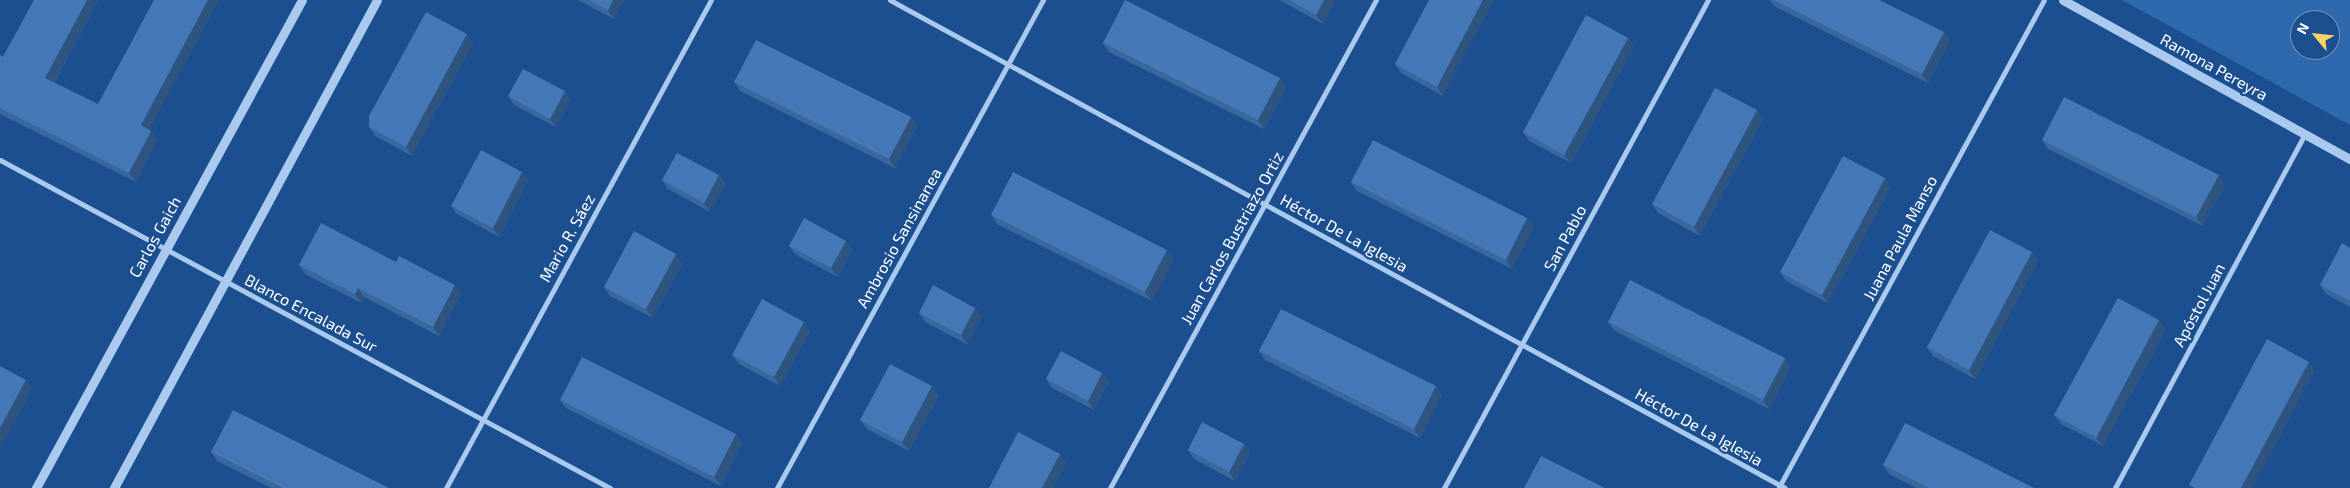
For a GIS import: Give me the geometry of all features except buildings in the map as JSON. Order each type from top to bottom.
[{"type":"street","name":"Carlos Gaich","points":[[36,488],[302,0]]},
{"type":"street","points":[[114,488],[377,0]]},
{"type":"street","name":"Mario R. Sáez","points":[[446,488],[711,0]]},
{"type":"street","name":"Héctor De La Iglesia","points":[[890,0],[1781,487]]},
{"type":"street","name":"Ambrosio Sansinanea","points":[[777,488],[1043,0]]},
{"type":"street","name":"Juan Carlos Bustriazo Ortiz","points":[[1110,488],[1376,0]]},
{"type":"street","name":"San Pablo","points":[[1444,488],[1708,0]]},
{"type":"street","name":"Juana Paula Manso","points":[[1781,487],[2044,0]]},
{"type":"street","name":"Ramona Pereyra","points":[[2063,0],[2350,159]]},
{"type":"street","name":"Apóstol Juan","points":[[2115,488],[2305,134]]},
{"type":"street","name":"Blanco Encalada Sur","points":[[0,160],[610,488]]},
{"type":"shaded area","points":[[2122,0],[2350,0],[2350,125]]}]
